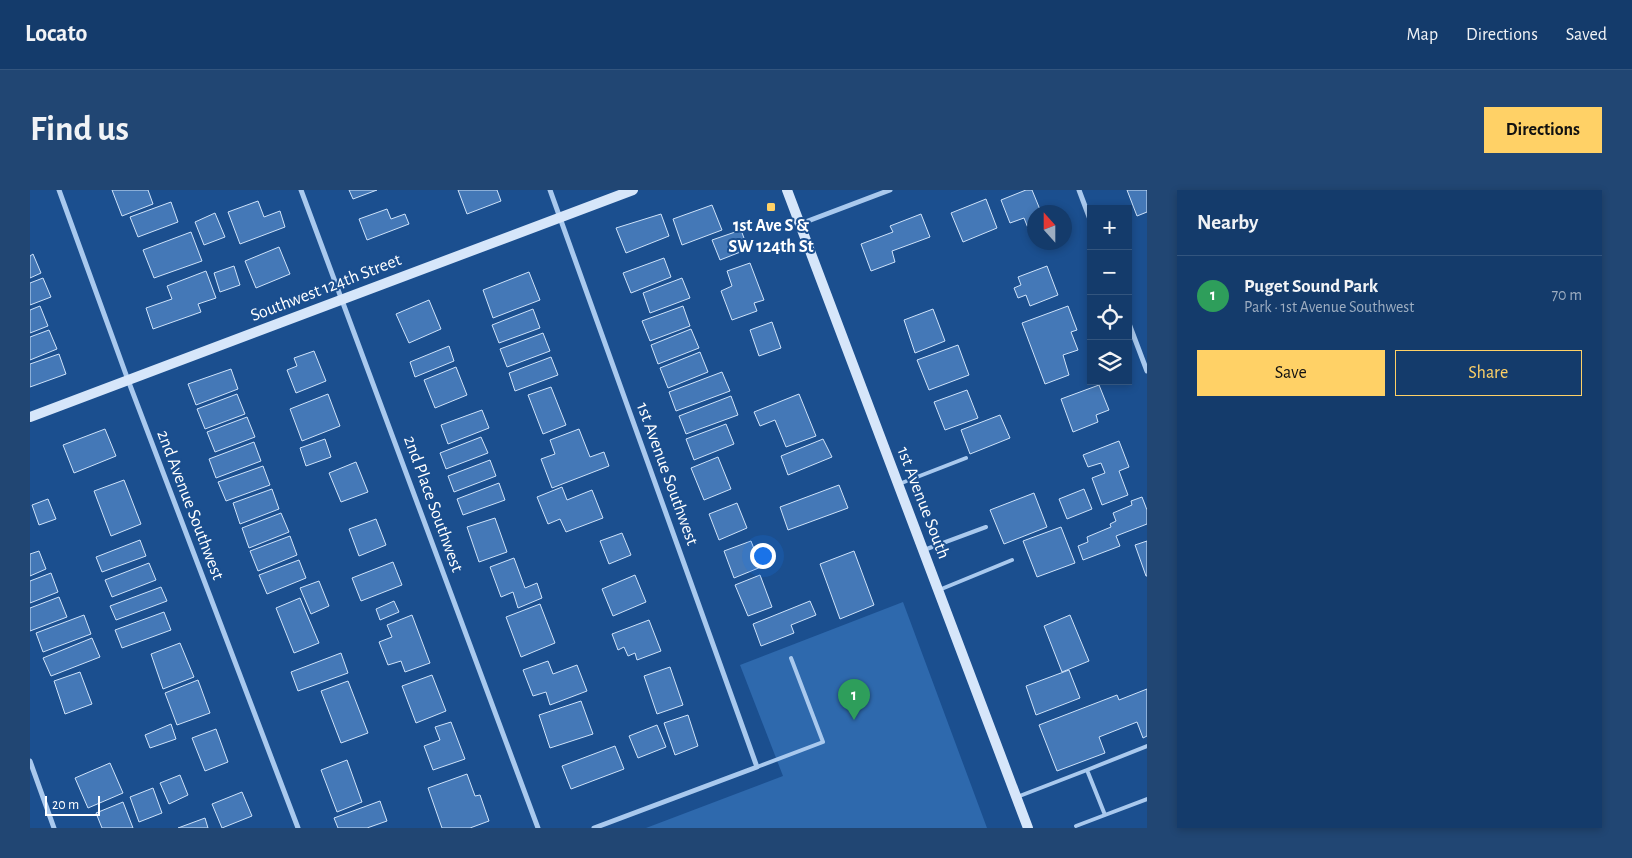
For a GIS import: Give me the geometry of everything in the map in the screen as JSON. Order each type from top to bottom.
[{"type":"main road","name":"Southwest 124th Street","points":[[30,416],[633,190]]},
{"type":"main road","name":"1st Avenue South","points":[[787,190],[1028,828]]},
{"type":"street","name":"2nd Avenue Southwest","points":[[59,190],[128,380],[298,828]]},
{"type":"street","name":"2nd Place Southwest","points":[[301,190],[538,828]]},
{"type":"street","name":"1st Avenue Southwest","points":[[550,190],[757,767]]},
{"type":"street","points":[[800,224],[890,190]]},
{"type":"street","points":[[1079,190],[1087,211]]},
{"type":"street","points":[[1132,332],[1147,371]]},
{"type":"street","points":[[30,761],[54,828]]},
{"type":"street","points":[[594,828],[757,767]]},
{"type":"lane","points":[[898,484],[966,458]]},
{"type":"lane","points":[[924,550],[986,527]]},
{"type":"lane","points":[[939,590],[1012,560]]},
{"type":"lane","points":[[757,767],[823,742],[791,658]]},
{"type":"lane","points":[[1017,797],[1147,746]]},
{"type":"lane","points":[[1087,770],[1105,815]]},
{"type":"lane","points":[[1076,826],[1147,799]]},
{"type":"shaded area","points":[[903,602],[987,828],[646,828],[783,776],[740,665]]},
{"type":"building","points":[[112,190],[148,190],[153,204],[122,216]]},
{"type":"building","points":[[349,190],[377,190],[353,199]]},
{"type":"building","points":[[458,190],[497,190],[501,201],[467,214]]},
{"type":"building","points":[[1026,190],[1032,190],[1038,205],[1027,205],[1027,226],[1024,218],[1010,223],[1001,200]]},
{"type":"building","points":[[1127,190],[1147,190],[1147,212],[1137,216]]},
{"type":"building","points":[[986,199],[997,228],[963,242],[951,213]]},
{"type":"building","points":[[258,201],[264,217],[280,211],[285,227],[240,244],[228,212]]},
{"type":"building","points":[[171,202],[178,222],[138,237],[130,217]]},
{"type":"building","points":[[712,205],[722,230],[682,245],[673,219]]},
{"type":"building","points":[[387,209],[391,219],[405,214],[409,224],[367,240],[359,219]]},
{"type":"building","points":[[215,213],[225,237],[204,245],[195,222]]},
{"type":"building","points":[[661,214],[669,236],[626,253],[616,228]]},
{"type":"building","points":[[921,214],[930,237],[892,251],[895,262],[871,271],[861,244],[893,232],[890,226]]},
{"type":"building","points":[[741,230],[748,249],[720,260],[712,240]]},
{"type":"building","points":[[191,232],[202,261],[154,278],[143,250]]},
{"type":"building","points":[[279,247],[290,274],[256,288],[245,261]]},
{"type":"building","points":[[33,254],[41,273],[30,278],[30,256]]},
{"type":"building","points":[[664,258],[671,277],[631,293],[623,273]]},
{"type":"building","points":[[750,263],[764,300],[754,303],[757,311],[732,320],[721,291],[732,286],[727,271]]},
{"type":"building","points":[[234,266],[240,285],[220,292],[214,273]]},
{"type":"building","points":[[1047,266],[1058,295],[1030,306],[1026,295],[1018,298],[1014,288],[1021,285],[1018,277]]},
{"type":"building","points":[[206,271],[216,298],[198,304],[201,312],[153,329],[146,308],[172,299],[167,286]]},
{"type":"building","points":[[529,272],[540,300],[493,318],[483,290]]},
{"type":"building","points":[[43,278],[51,297],[30,305],[30,283]]},
{"type":"building","points":[[682,278],[690,298],[650,313],[643,293]]},
{"type":"building","points":[[429,300],[441,329],[409,343],[396,314]]},
{"type":"building","points":[[40,306],[48,326],[30,333],[30,310]]},
{"type":"building","points":[[683,306],[690,326],[650,341],[642,321]]},
{"type":"building","points":[[1068,306],[1077,330],[1071,332],[1078,350],[1063,355],[1069,375],[1045,384],[1022,323]]},
{"type":"building","points":[[533,309],[540,328],[499,343],[492,325]]},
{"type":"building","points":[[933,309],[945,341],[915,353],[904,320]]},
{"type":"building","points":[[772,322],[781,348],[759,356],[750,330]]},
{"type":"building","points":[[691,329],[699,348],[658,364],[651,345]]},
{"type":"building","points":[[49,330],[57,349],[30,360],[30,337]]},
{"type":"building","points":[[543,333],[550,351],[507,367],[500,349]]},
{"type":"building","points":[[958,345],[969,375],[929,390],[917,360]]},
{"type":"building","points":[[449,346],[454,361],[415,377],[410,362]]},
{"type":"building","points":[[314,351],[326,381],[296,393],[287,370],[297,366],[294,358]]},
{"type":"building","points":[[700,352],[708,372],[668,388],[660,368]]},
{"type":"building","points":[[59,354],[66,374],[30,387],[30,364]]},
{"type":"building","points":[[551,357],[558,375],[515,391],[509,373]]},
{"type":"building","points":[[456,367],[467,395],[435,408],[424,380]]},
{"type":"building","points":[[231,369],[238,389],[196,405],[188,384]]},
{"type":"building","points":[[722,372],[730,391],[676,411],[669,392]]},
{"type":"building","points":[[1099,385],[1109,410],[1096,415],[1098,422],[1073,432],[1061,399]]},
{"type":"building","points":[[551,387],[566,425],[543,434],[528,395]]},
{"type":"building","points":[[967,390],[978,418],[945,430],[934,402]]},
{"type":"building","points":[[237,394],[245,414],[205,429],[197,409]]},
{"type":"building","points":[[328,394],[340,426],[302,441],[290,409]]},
{"type":"building","points":[[799,394],[816,436],[786,447],[775,420],[760,426],[754,412]]},
{"type":"building","points":[[731,396],[738,415],[686,434],[679,416]]},
{"type":"building","points":[[482,410],[489,428],[448,444],[441,425]]},
{"type":"building","points":[[1000,415],[1010,438],[970,454],[961,430]]},
{"type":"building","points":[[247,417],[255,437],[215,452],[207,432]]},
{"type":"building","points":[[726,424],[734,444],[694,460],[686,439]]},
{"type":"building","points":[[105,429],[116,456],[74,473],[63,445]]},
{"type":"building","points":[[579,429],[590,457],[604,452],[609,466],[552,488],[541,459],[555,454],[550,440]]},
{"type":"building","points":[[481,437],[488,453],[446,469],[440,453]]},
{"type":"building","points":[[325,439],[331,457],[306,466],[300,448]]},
{"type":"building","points":[[823,439],[832,457],[788,475],[781,456]]},
{"type":"building","points":[[1119,441],[1129,467],[1119,471],[1128,495],[1102,505],[1092,478],[1105,473],[1101,463],[1088,467],[1083,455]]},
{"type":"building","points":[[254,442],[261,461],[216,478],[209,459]]},
{"type":"building","points":[[718,457],[731,489],[704,500],[691,468]]},
{"type":"building","points":[[490,460],[496,476],[454,492],[448,476]]},
{"type":"building","points":[[356,462],[368,492],[341,502],[329,473]]},
{"type":"building","points":[[263,466],[270,485],[226,501],[218,482]]},
{"type":"building","points":[[124,480],[141,524],[111,536],[94,491]]},
{"type":"building","points":[[499,483],[505,500],[463,515],[457,499]]},
{"type":"building","points":[[839,485],[848,508],[788,530],[780,507]]},
{"type":"building","points":[[562,487],[567,500],[592,490],[603,518],[566,532],[560,519],[548,524],[537,497]]},
{"type":"building","points":[[272,489],[279,509],[240,524],[233,503]]},
{"type":"building","points":[[1084,489],[1092,509],[1067,519],[1059,499]]},
{"type":"building","points":[[1034,493],[1047,527],[1004,544],[990,510]]},
{"type":"building","points":[[1142,497],[1147,510],[1147,524],[1116,536],[1120,546],[1083,560],[1078,546],[1088,542],[1087,537],[1111,527],[1110,524],[1116,521],[1113,513],[1132,505],[1131,501]]},
{"type":"building","points":[[48,499],[56,519],[39,525],[32,505]]},
{"type":"building","points":[[737,503],[747,528],[719,540],[709,514]]},
{"type":"building","points":[[281,513],[289,532],[249,548],[242,528]]},
{"type":"building","points":[[495,518],[507,552],[479,562],[467,527]]},
{"type":"building","points":[[376,519],[386,545],[359,556],[349,529]]},
{"type":"building","points":[[1061,527],[1075,563],[1037,577],[1023,541]]},
{"type":"building","points":[[622,533],[631,555],[609,564],[600,541]]},
{"type":"building","points":[[290,536],[297,555],[258,571],[250,551]]},
{"type":"building","points":[[140,540],[146,556],[102,572],[96,557]]},
{"type":"building","points":[[751,541],[761,567],[734,578],[724,551]]},
{"type":"building","points":[[1147,541],[1147,576],[1146,576],[1135,545]]},
{"type":"building","points":[[39,551],[46,569],[30,576],[30,554]]},
{"type":"building","points":[[854,551],[874,605],[840,619],[820,564]]},
{"type":"building","points":[[514,558],[525,588],[537,583],[542,598],[518,608],[513,592],[501,597],[490,567]]},
{"type":"building","points":[[299,560],[306,578],[267,594],[259,575]]},
{"type":"building","points":[[393,562],[402,585],[361,601],[352,578]]},
{"type":"building","points":[[149,563],[156,580],[112,597],[105,580]]},
{"type":"building","points":[[51,573],[58,592],[30,603],[30,581]]},
{"type":"building","points":[[635,575],[646,602],[613,616],[602,589]]},
{"type":"building","points":[[760,575],[772,607],[748,616],[735,585]]},
{"type":"building","points":[[319,581],[329,606],[311,614],[300,588]]},
{"type":"building","points":[[161,587],[167,601],[116,620],[110,606]]},
{"type":"building","points":[[59,597],[67,617],[30,631],[30,608]]},
{"type":"building","points":[[300,598],[319,643],[294,653],[276,608]]},
{"type":"building","points":[[394,601],[399,612],[380,620],[376,609]]},
{"type":"building","points":[[810,601],[816,615],[791,625],[794,633],[761,646],[753,624]]},
{"type":"building","points":[[540,604],[555,643],[521,657],[506,617]]},
{"type":"building","points":[[164,612],[171,630],[122,648],[115,630]]},
{"type":"building","points":[[84,615],[91,634],[43,652],[36,633]]},
{"type":"building","points":[[412,615],[430,663],[405,672],[401,661],[388,665],[379,642],[392,637],[387,625]]},
{"type":"building","points":[[1070,615],[1089,661],[1062,672],[1044,626]]},
{"type":"building","points":[[649,620],[661,651],[637,660],[635,653],[628,656],[624,647],[618,650],[612,634]]},
{"type":"building","points":[[92,638],[100,657],[51,676],[43,658]]},
{"type":"building","points":[[180,643],[194,677],[163,689],[151,654]]},
{"type":"building","points":[[341,653],[348,673],[298,691],[291,672]]},
{"type":"building","points":[[548,661],[553,674],[577,665],[587,691],[550,705],[546,692],[533,696],[523,670]]},
{"type":"building","points":[[670,667],[683,705],[657,714],[644,676]]},
{"type":"building","points":[[1069,670],[1080,698],[1036,715],[1026,686]]},
{"type":"building","points":[[80,672],[92,704],[65,714],[54,681]]},
{"type":"building","points":[[432,675],[446,711],[416,723],[402,686]]},
{"type":"building","points":[[198,680],[210,713],[177,725],[165,693]]},
{"type":"building","points":[[348,681],[368,733],[341,743],[321,691]]},
{"type":"building","points":[[1147,689],[1147,736],[1143,738],[1137,722],[1099,737],[1105,753],[1057,771],[1039,725],[1117,695],[1119,700]]},
{"type":"building","points":[[581,701],[593,734],[550,748],[539,715]]},
{"type":"building","points":[[688,715],[698,746],[675,755],[664,723]]},
{"type":"building","points":[[451,722],[465,759],[433,770],[424,746],[440,740],[435,727]]},
{"type":"building","points":[[171,724],[176,739],[150,748],[145,735]]},
{"type":"building","points":[[657,725],[666,747],[638,758],[629,736]]},
{"type":"building","points":[[216,729],[228,762],[205,771],[192,738]]},
{"type":"building","points":[[615,746],[624,769],[571,789],[562,766]]},
{"type":"building","points":[[347,760],[362,802],[337,812],[321,770]]},
{"type":"building","points":[[110,763],[123,793],[88,808],[75,778]]},
{"type":"building","points":[[467,774],[475,796],[480,795],[489,821],[470,828],[442,828],[428,788]]},
{"type":"building","points":[[180,775],[188,795],[169,804],[160,783]]},
{"type":"building","points":[[153,788],[162,813],[139,822],[130,797]]},
{"type":"building","points":[[242,792],[252,816],[222,828],[212,804]]},
{"type":"building","points":[[380,801],[387,821],[367,828],[338,828],[334,818]]},
{"type":"building","points":[[123,802],[133,828],[102,828],[96,813]]},
{"type":"building","points":[[205,818],[208,828],[178,828]]},
{"type":"place","name":"1st Ave S & SW 124th St","points":[[771,207]]},
{"type":"place","name":"Puget Sound Park","points":[[854,720]]}]
